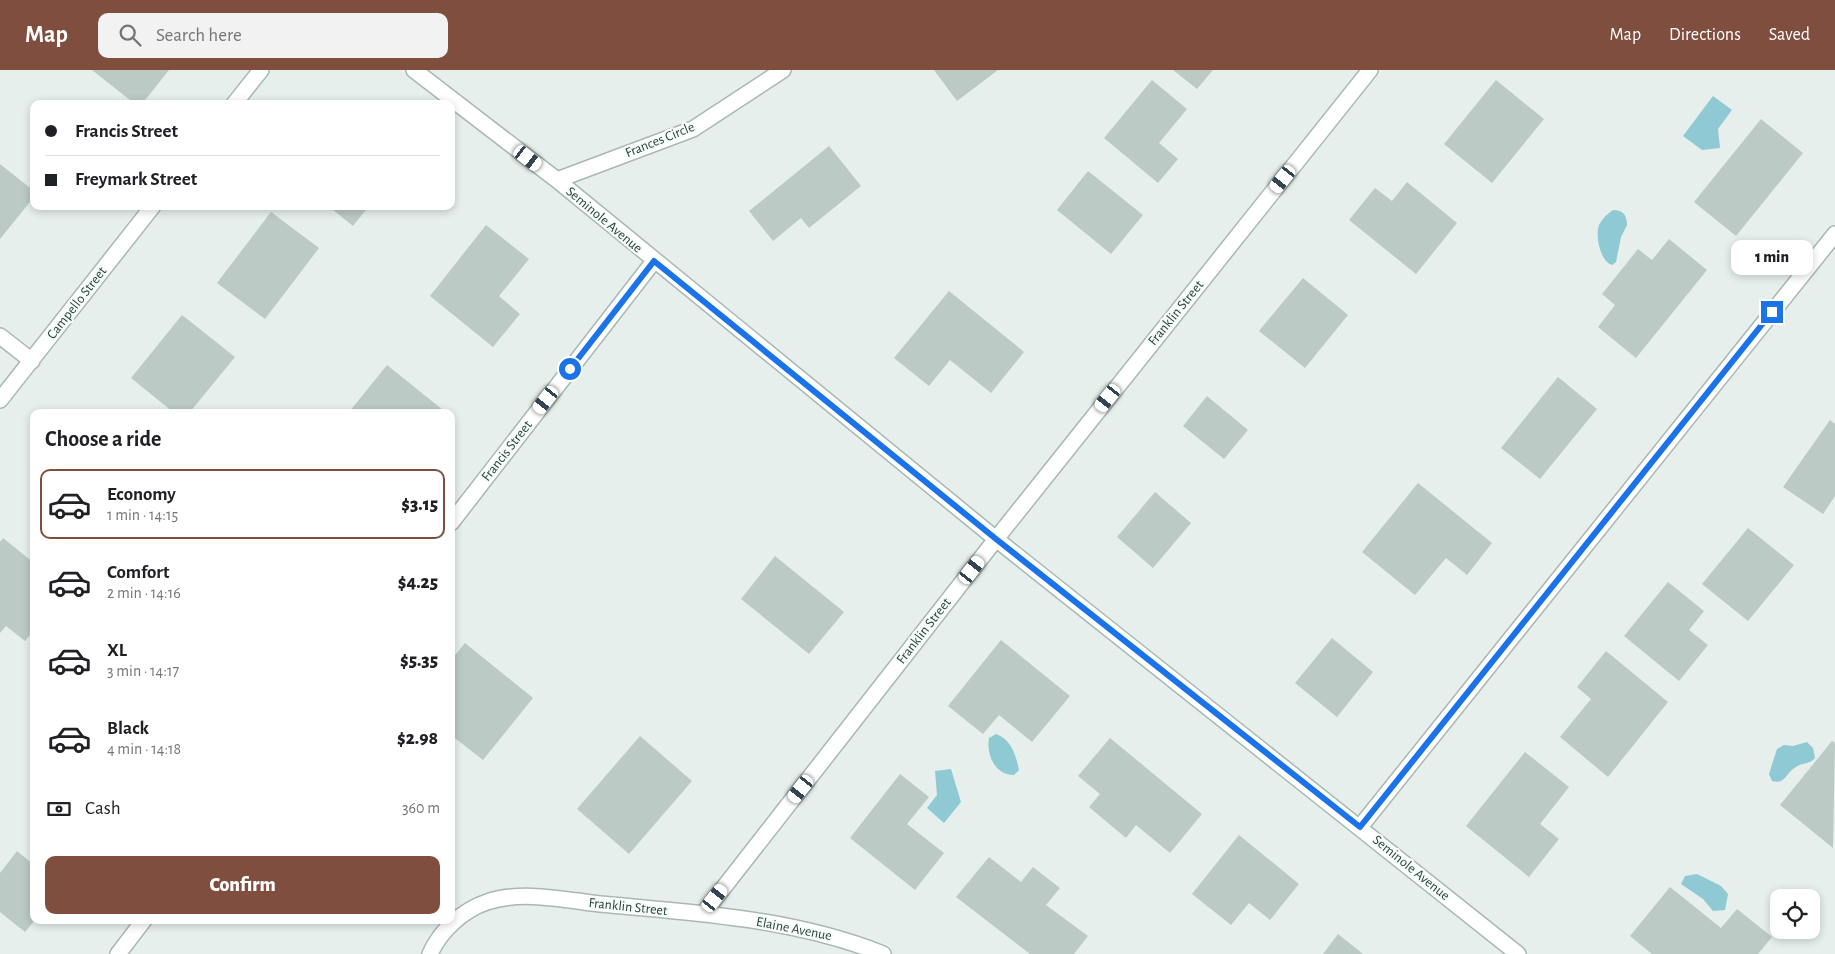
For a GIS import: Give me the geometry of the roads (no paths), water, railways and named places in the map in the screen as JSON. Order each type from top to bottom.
[{"type":"street","points":[[237,100],[260,70]]},
{"type":"street","name":"Seminole Avenue","points":[[414,70],[453,100]]},
{"type":"street","name":"Frances Circle","points":[[557,180],[693,128],[783,70]]},
{"type":"street","name":"Franklin Street","points":[[455,920],[487,902],[524,896],[703,914],[996,539],[1370,70]]},
{"type":"street","name":"Seminole Avenue","points":[[455,102],[557,180],[996,539],[1518,954]]},
{"type":"street","name":"Campello Street","points":[[0,400],[150,210]]},
{"type":"street","points":[[1360,827],[1835,234]]},
{"type":"street","name":"Francis Street","points":[[455,518],[654,261]]},
{"type":"street","points":[[0,336],[32,361]]},
{"type":"street","name":"Elaine Avenue","points":[[703,914],[786,925],[850,941],[883,954]]},
{"type":"street","points":[[118,954],[141,924]]},
{"type":"street","name":"Franklin Street","points":[[430,954],[434,945],[452,924]]},
{"type":"water","points":[[1713,96],[1732,110],[1718,129],[1720,148],[1702,150],[1683,136]]},
{"type":"water","points":[[1613,210],[1624,214],[1627,225],[1621,237],[1616,262],[1612,265],[1604,259],[1598,241],[1598,230],[1600,223]]},
{"type":"water","points":[[996,734],[1009,744],[1014,753],[1019,770],[1014,775],[1002,772],[993,763],[988,744],[989,738]]},
{"type":"water","points":[[1807,742],[1813,748],[1815,758],[1793,769],[1783,780],[1772,781],[1769,774],[1777,749],[1784,745],[1793,746]]},
{"type":"water","points":[[951,769],[961,802],[944,823],[927,808],[937,795],[935,771]]},
{"type":"water","points":[[1697,874],[1721,886],[1728,894],[1725,910],[1713,911],[1703,899],[1681,884],[1685,876]]}]
